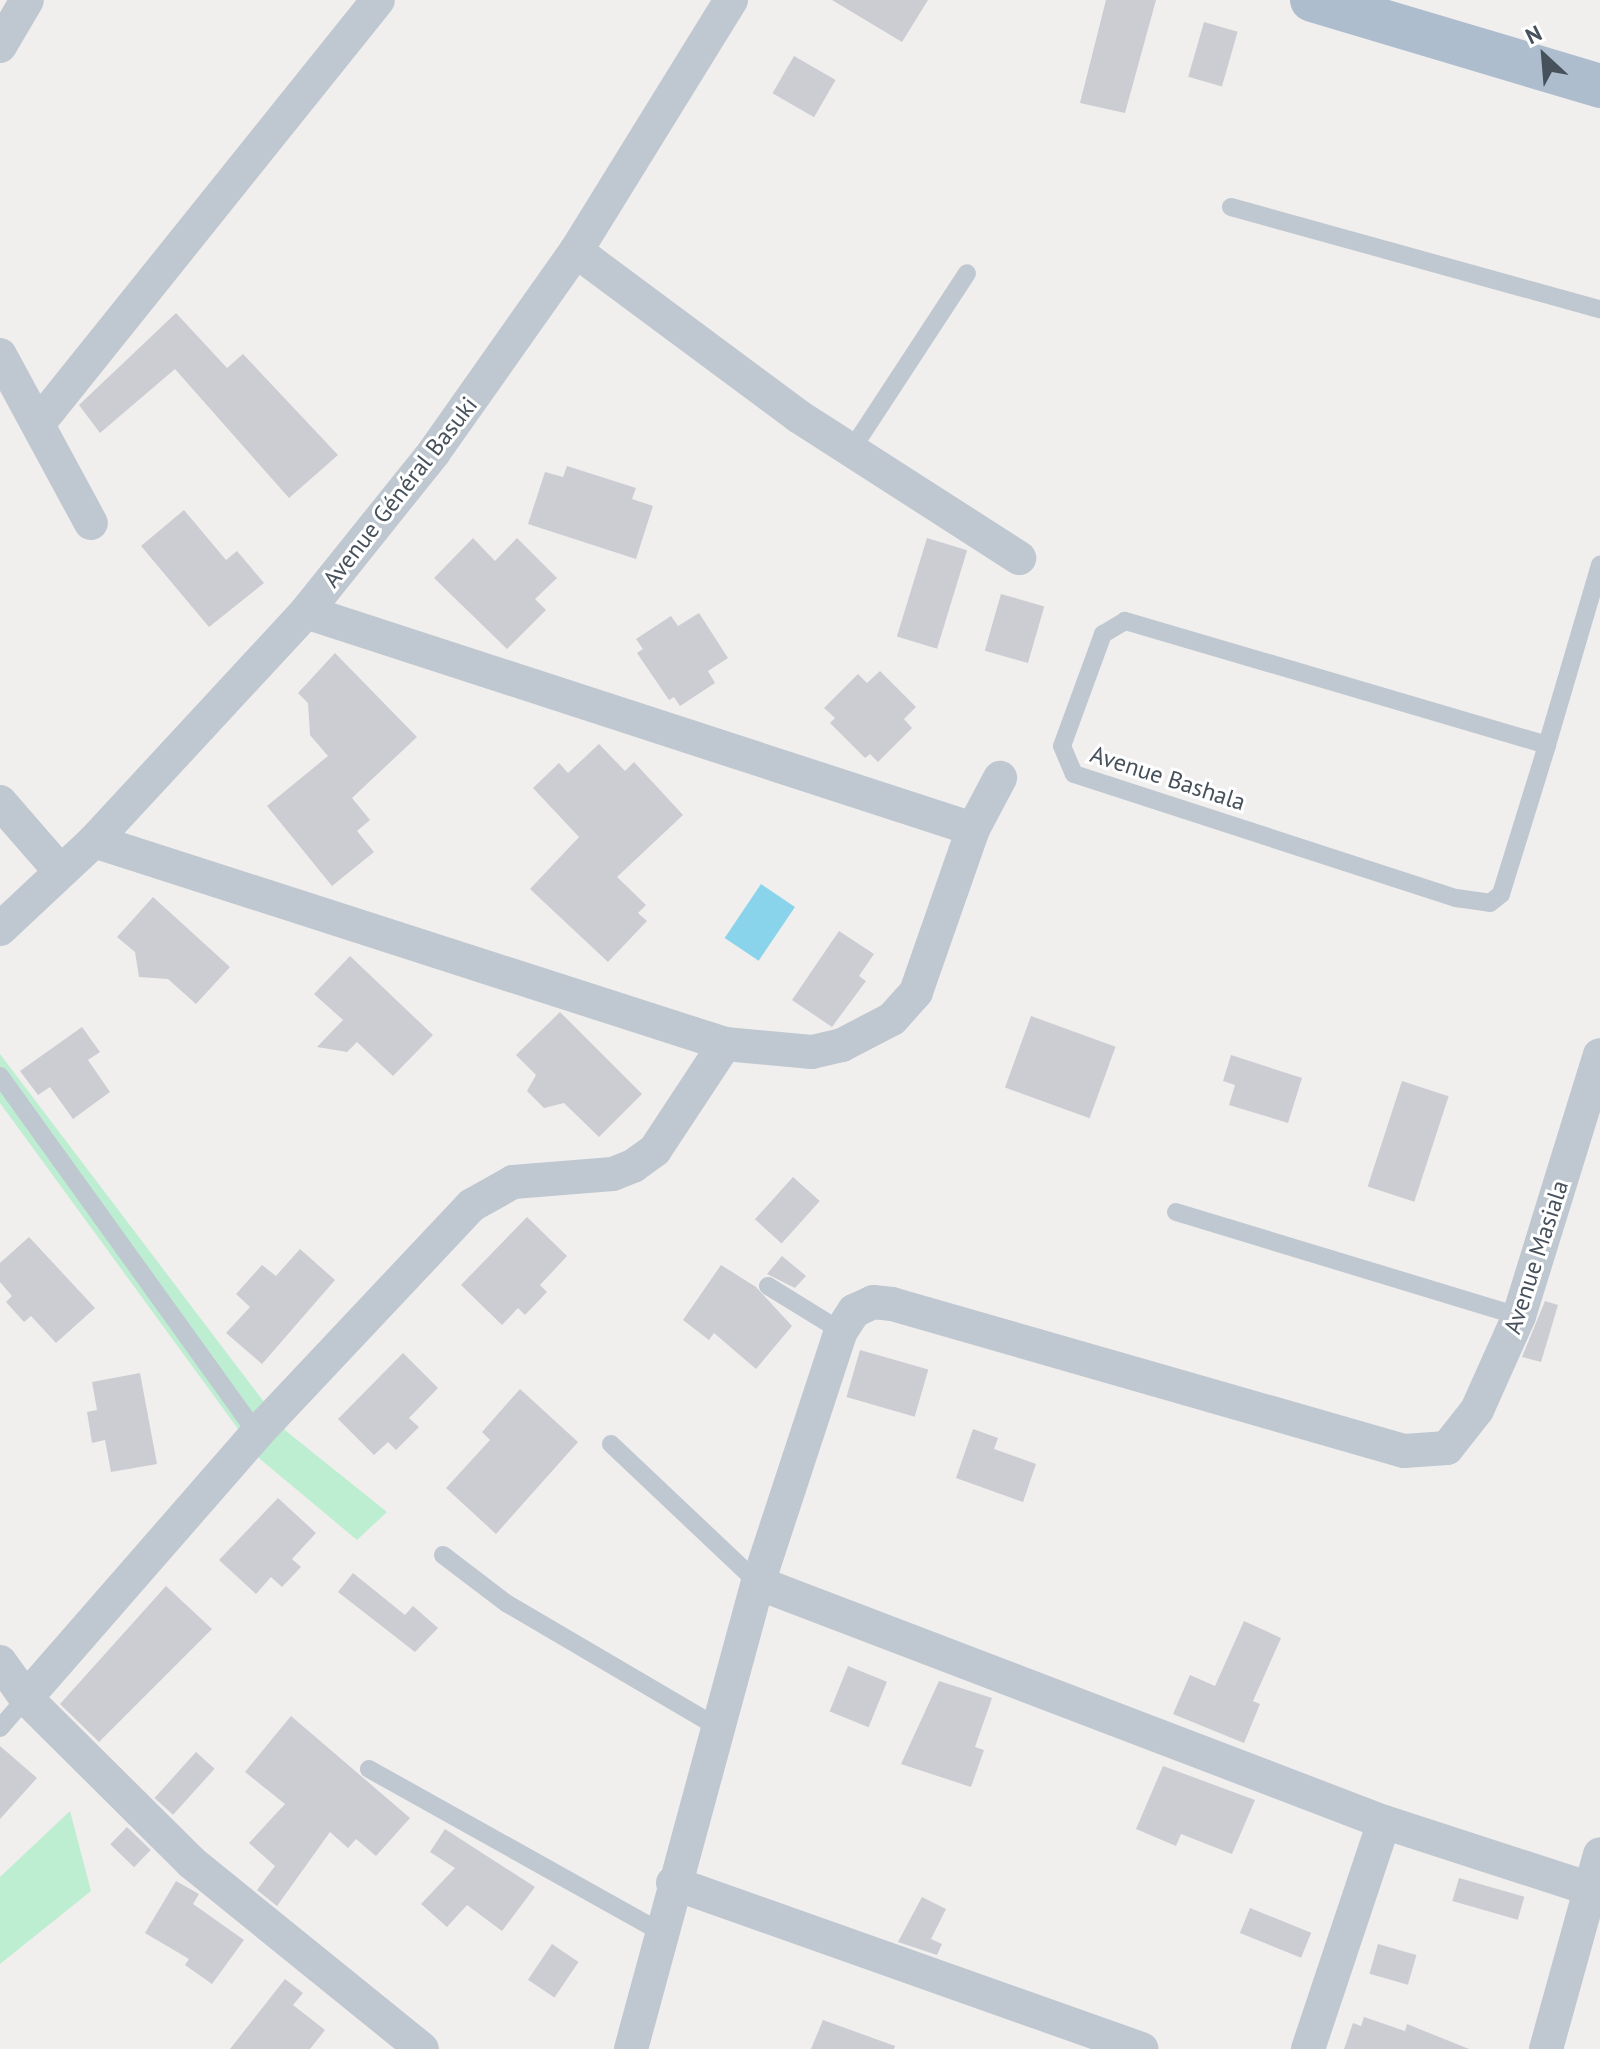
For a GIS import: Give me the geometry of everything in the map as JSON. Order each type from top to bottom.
[{"type":"main road","points":[[1312,0],[1600,86]]},
{"type":"street","points":[[0,46],[27,0]]},
{"type":"street","points":[[38,424],[378,0]]},
{"type":"street","name":"Avenue Général Basuki","points":[[0,929],[94,841],[306,612],[451,429],[576,251],[731,0]]},
{"type":"street","points":[[576,251],[852,449],[1019,558]]},
{"type":"street","points":[[0,355],[91,523]]},
{"type":"street","points":[[306,612],[973,829]]},
{"type":"street","points":[[94,841],[725,1044],[812,1052],[842,1045],[892,1019],[926,973],[973,829],[1000,778]]},
{"type":"street","points":[[0,802],[60,871]]},
{"type":"street","points":[[26,1698],[257,1433],[472,1205],[513,1182],[613,1174],[633,1166],[655,1150],[725,1044]]},
{"type":"street","name":"Avenue Masiala","points":[[841,1331],[854,1311],[873,1302],[892,1304],[1404,1451],[1447,1448],[1477,1410],[1519,1316],[1600,1055]]},
{"type":"street","points":[[631,2049],[673,1883],[758,1583],[841,1331]]},
{"type":"street","points":[[758,1583],[1384,1822],[1594,1890]]},
{"type":"street","points":[[0,1662],[26,1698],[191,1862],[422,2049]]},
{"type":"street","points":[[1308,2049],[1384,1822]]},
{"type":"street","points":[[1546,2049],[1594,1890],[1600,1854]]},
{"type":"street","points":[[673,1883],[1141,2049]]},
{"type":"lane","points":[[1231,207],[1600,309]]},
{"type":"lane","points":[[852,449],[967,273]]},
{"type":"lane","name":"Avenue Bashala","points":[[1547,745],[1125,621],[1103,634],[1062,746],[1074,774],[1475,903],[1501,894],[1547,745],[1600,565]]},
{"type":"lane","points":[[0,1076],[257,1433]]},
{"type":"lane","points":[[1176,1212],[1519,1316]]},
{"type":"lane","points":[[768,1286],[841,1331]]},
{"type":"lane","points":[[611,1444],[758,1583]]},
{"type":"lane","points":[[443,1555],[506,1603],[717,1727]]},
{"type":"lane","points":[[0,1728],[26,1698]]},
{"type":"lane","points":[[369,1769],[661,1932]]},
{"type":"green space","points":[[0,1054],[286,1431],[387,1512],[357,1540],[260,1459],[0,1103]]},
{"type":"green space","points":[[70,1811],[91,1891],[0,1964],[0,1877]]},
{"type":"water","points":[[761,884],[795,907],[759,961],[725,938]]},
{"type":"building","points":[[832,0],[928,0],[902,42]]},
{"type":"building","points":[[1106,0],[1156,0],[1125,113],[1080,103]]},
{"type":"building","points":[[1204,22],[1238,32],[1222,86],[1188,77]]},
{"type":"building","points":[[794,56],[836,80],[814,117],[772,93]]},
{"type":"building","points":[[176,313],[227,368],[243,354],[338,455],[289,498],[175,369],[100,433],[79,405]]},
{"type":"building","points":[[567,466],[636,488],[632,499],[653,506],[636,559],[528,524],[545,472],[563,477]]},
{"type":"building","points":[[184,510],[226,560],[237,551],[264,583],[209,627],[141,546]]},
{"type":"building","points":[[473,538],[495,561],[517,538],[557,578],[535,599],[546,610],[507,649],[434,578]]},
{"type":"building","points":[[927,538],[967,550],[937,649],[897,636]]},
{"type":"building","points":[[1001,594],[1044,606],[1028,663],[985,651]]},
{"type":"building","points":[[699,613],[728,658],[708,671],[715,683],[680,706],[674,697],[669,700],[637,653],[643,649],[636,639],[671,616],[678,626]]},
{"type":"building","points":[[335,653],[417,737],[352,798],[370,820],[357,831],[374,852],[332,886],[267,806],[328,756],[310,735],[308,703],[298,693]]},
{"type":"building","points":[[880,671],[916,707],[904,719],[912,728],[878,762],[870,754],[865,758],[830,723],[835,718],[824,708],[858,674],[867,683]]},
{"type":"building","points":[[599,744],[625,771],[634,762],[683,815],[617,877],[646,905],[638,913],[647,921],[608,962],[530,889],[579,837],[533,788],[559,763],[568,773]]},
{"type":"building","points":[[153,897],[230,967],[196,1004],[168,979],[139,977],[135,952],[117,937]]},
{"type":"building","points":[[839,931],[874,954],[859,976],[866,981],[832,1027],[792,1000]]},
{"type":"building","points":[[350,956],[433,1035],[393,1076],[357,1042],[347,1052],[317,1047],[343,1020],[314,994]]},
{"type":"building","points":[[560,1012],[642,1094],[599,1137],[564,1103],[544,1108],[527,1091],[536,1075],[516,1055]]},
{"type":"building","points":[[1031,1016],[1116,1047],[1090,1118],[1005,1087]]},
{"type":"building","points":[[82,1027],[100,1052],[88,1060],[110,1092],[73,1119],[50,1087],[38,1095],[20,1071]]},
{"type":"building","points":[[1231,1055],[1302,1078],[1288,1123],[1229,1105],[1235,1085],[1223,1081]]},
{"type":"building","points":[[1402,1081],[1449,1096],[1414,1202],[1368,1187]]},
{"type":"building","points":[[793,1177],[820,1201],[782,1243],[755,1219]]},
{"type":"building","points":[[527,1217],[567,1256],[540,1285],[547,1292],[525,1315],[518,1308],[502,1325],[461,1285]]},
{"type":"building","points":[[29,1237],[95,1308],[56,1343],[31,1316],[24,1322],[6,1302],[12,1296],[0,1282],[0,1263]]},
{"type":"building","points":[[300,1249],[335,1280],[262,1364],[226,1333],[250,1307],[236,1294],[262,1265],[276,1276]]},
{"type":"building","points":[[782,1256],[806,1276],[795,1288],[767,1274]]},
{"type":"building","points":[[721,1265],[756,1287],[792,1326],[756,1369],[714,1333],[709,1340],[683,1320]]},
{"type":"building","points":[[1545,1301],[1558,1305],[1541,1362],[1522,1357]]},
{"type":"building","points":[[860,1350],[928,1370],[915,1417],[846,1397]]},
{"type":"building","points":[[403,1353],[438,1388],[409,1418],[419,1427],[396,1450],[388,1442],[374,1455],[338,1419]]},
{"type":"building","points":[[140,1373],[157,1464],[111,1472],[105,1440],[92,1443],[87,1412],[97,1410],[92,1382]]},
{"type":"building","points":[[520,1389],[578,1442],[496,1534],[446,1488],[490,1440],[482,1432]]},
{"type":"building","points":[[973,1429],[998,1438],[994,1449],[1036,1464],[1023,1502],[956,1478]]},
{"type":"building","points":[[278,1498],[316,1533],[292,1559],[301,1567],[282,1587],[271,1577],[256,1594],[219,1560]]},
{"type":"building","points":[[353,1573],[405,1615],[413,1606],[438,1628],[415,1652],[338,1592]]},
{"type":"building","points":[[166,1586],[212,1629],[99,1742],[60,1704]]},
{"type":"building","points":[[1244,1621],[1281,1638],[1253,1701],[1260,1704],[1244,1743],[1173,1714],[1190,1675],[1215,1686]]},
{"type":"building","points":[[848,1666],[887,1682],[869,1727],[830,1711]]},
{"type":"building","points":[[939,1681],[992,1698],[975,1747],[984,1750],[971,1787],[901,1764]]},
{"type":"building","points":[[291,1716],[410,1818],[376,1856],[356,1839],[348,1848],[330,1832],[277,1906],[257,1890],[275,1866],[249,1843],[285,1804],[245,1772]]},
{"type":"building","points":[[0,1746],[37,1778],[0,1819]]},
{"type":"building","points":[[196,1752],[215,1769],[173,1815],[155,1798]]},
{"type":"building","points":[[1163,1766],[1255,1800],[1232,1854],[1181,1834],[1176,1846],[1136,1829]]},
{"type":"building","points":[[127,1827],[151,1850],[134,1867],[110,1844]]},
{"type":"building","points":[[445,1829],[535,1887],[502,1931],[467,1905],[447,1927],[421,1904],[455,1868],[430,1852]]},
{"type":"building","points":[[1459,1878],[1524,1897],[1518,1920],[1452,1901]]},
{"type":"building","points":[[176,1881],[199,1894],[193,1904],[244,1940],[212,1984],[185,1965],[189,1959],[145,1933]]},
{"type":"building","points":[[922,1897],[946,1909],[931,1939],[942,1944],[937,1955],[898,1942]]},
{"type":"building","points":[[1250,1908],[1311,1933],[1301,1958],[1240,1933]]},
{"type":"building","points":[[552,1944],[579,1962],[554,1998],[528,1980]]},
{"type":"building","points":[[1378,1944],[1416,1955],[1408,1985],[1369,1974]]},
{"type":"building","points":[[285,1979],[303,1993],[293,2005],[325,2030],[310,2049],[230,2049]]},
{"type":"building","points":[[1364,2017],[1405,2031],[1407,2024],[1469,2049],[1344,2049],[1353,2023],[1361,2026]]},
{"type":"building","points":[[823,2020],[895,2046],[894,2049],[811,2049]]}]
